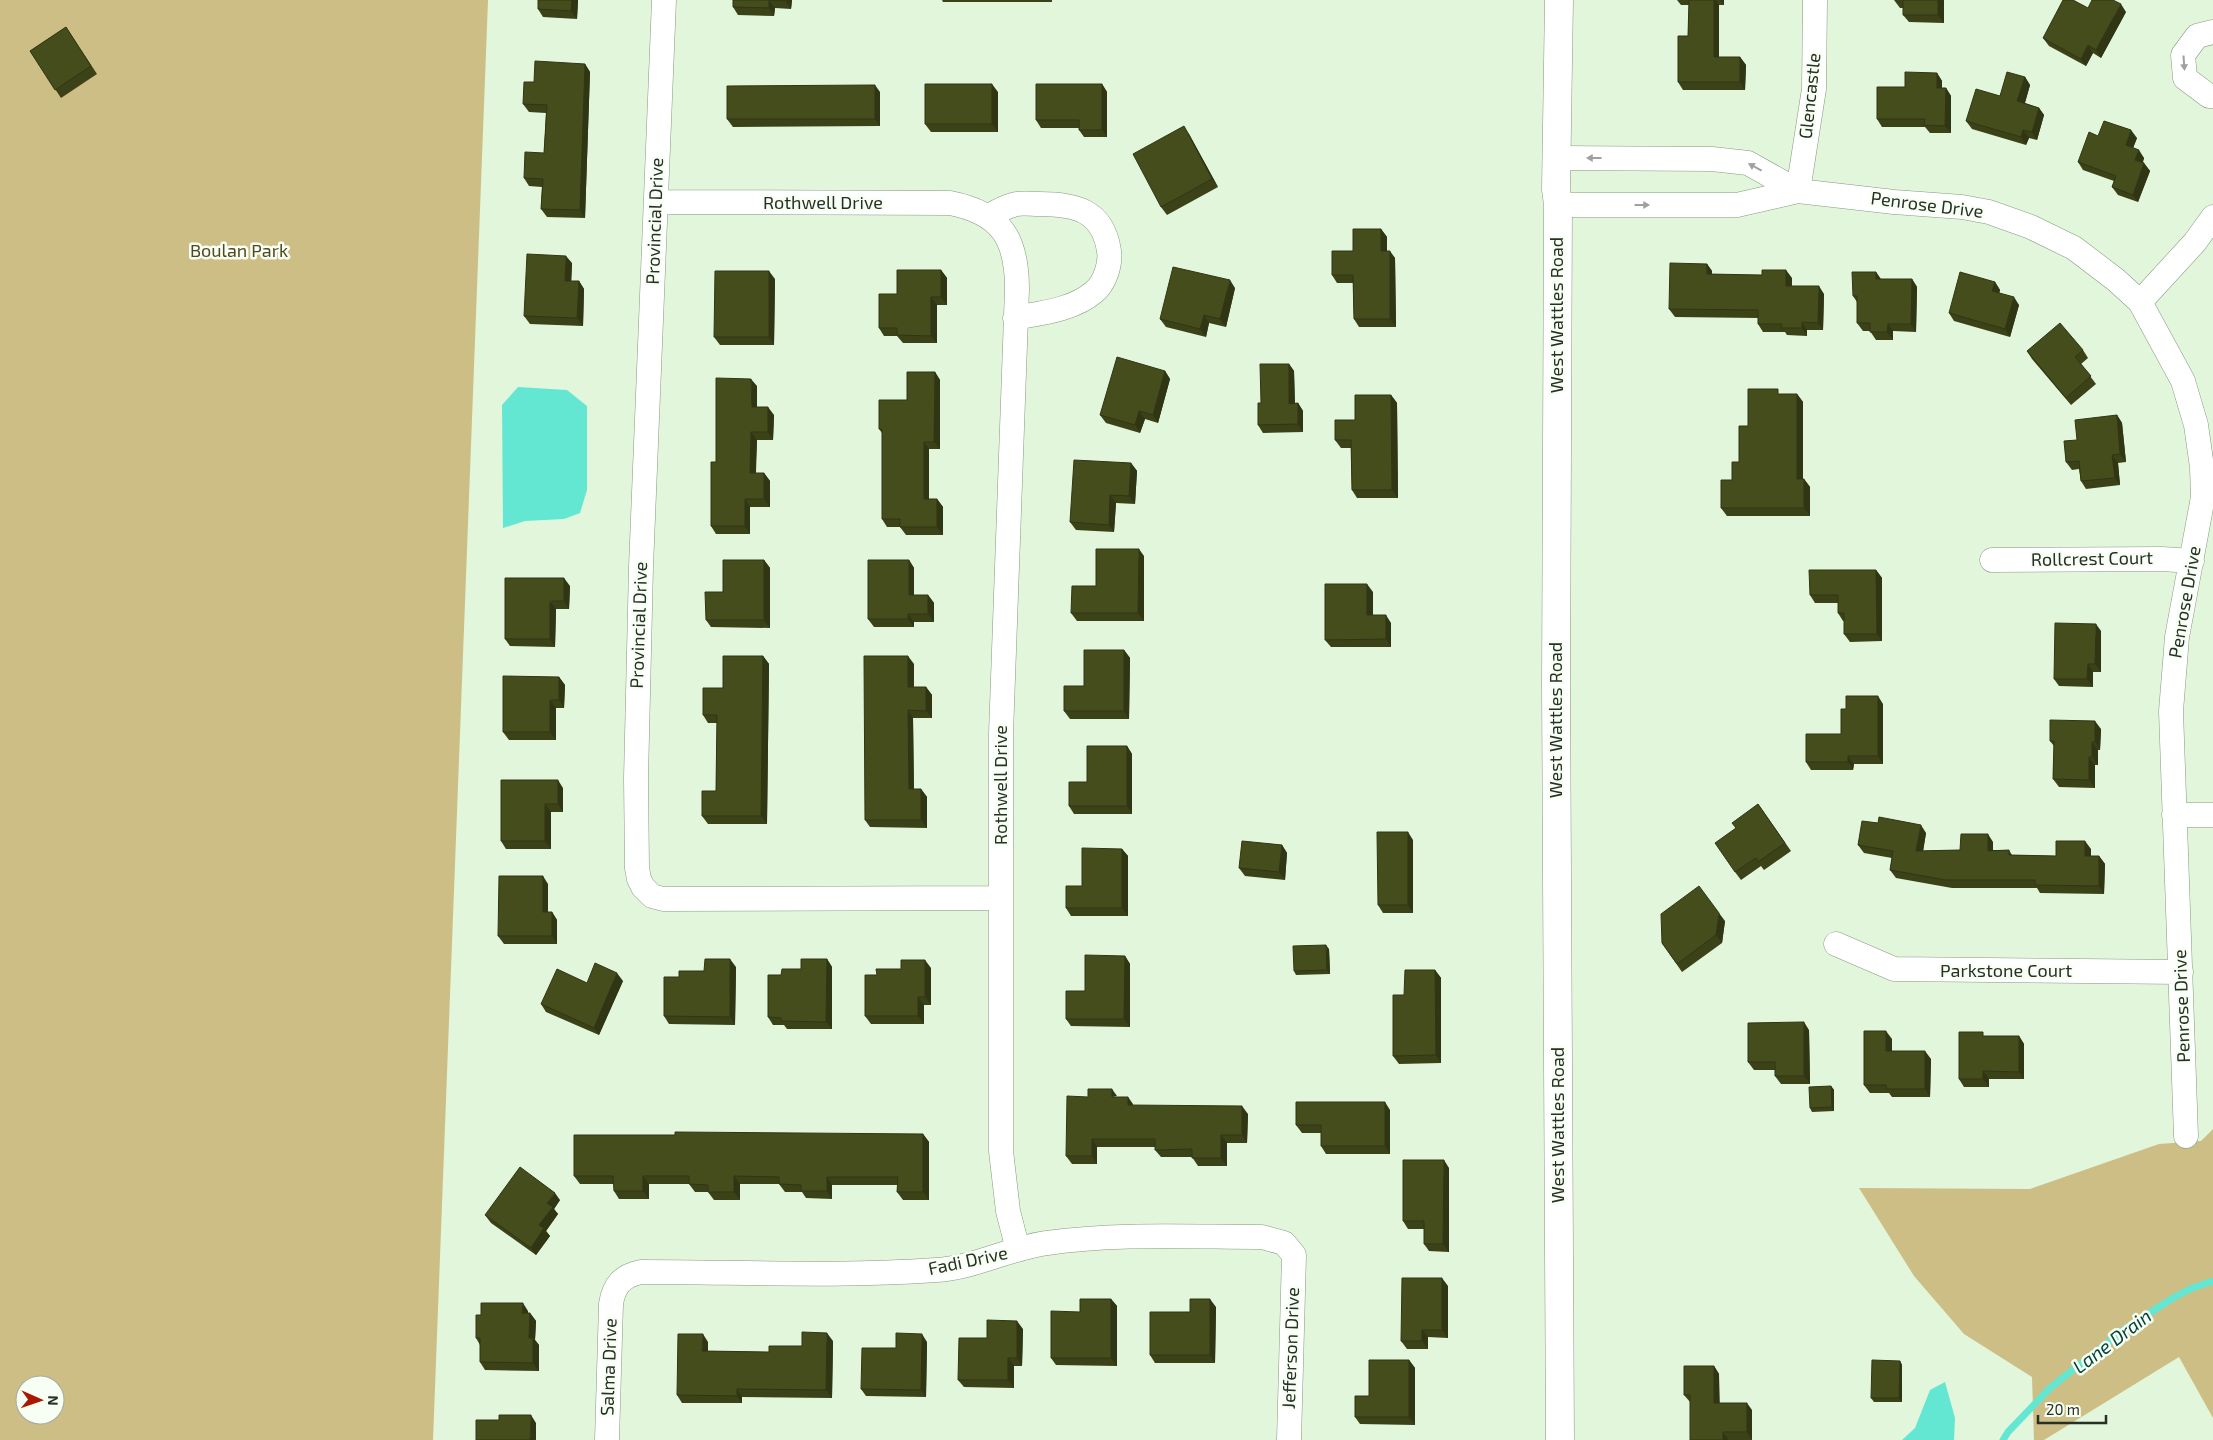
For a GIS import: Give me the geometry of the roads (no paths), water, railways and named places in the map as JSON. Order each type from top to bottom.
[{"type":"street","name":"Provincial Drive","points":[[664,0],[637,675],[636,824],[639,879],[643,887],[652,896],[663,899],[1002,898]]},
{"type":"street","name":"West Wattles Road","points":[[1559,0],[1556,189],[1558,205],[1556,706],[1560,1440]]},
{"type":"street","name":"Glencastle","points":[[1798,191],[1814,89],[1815,0]]},
{"type":"street","points":[[2213,32],[2197,36],[2183,55],[2185,78],[2209,96],[2213,96]]},
{"type":"street","name":"Penrose Drive","points":[[1557,158],[1712,159],[1748,163],[1798,191]]},
{"type":"street","name":"Penrose Drive","points":[[1558,205],[1737,205],[1798,191],[1894,202],[1932,203],[1989,212],[2031,227],[2074,248],[2116,280],[2140,302],[2183,381],[2196,425],[2202,467],[2203,497],[2182,608],[2173,674],[2171,711],[2186,1136]]},
{"type":"street","name":"Rothwell Drive","points":[[656,202],[950,203],[970,207],[989,216],[1003,231],[1013,247],[1017,264],[1002,665],[1001,1151],[1008,1211],[1018,1250]]},
{"type":"street","points":[[989,216],[1014,204],[1078,207],[1095,218],[1107,235],[1110,257],[1106,274],[1095,291],[1078,302],[1015,318]]},
{"type":"street","points":[[2140,302],[2195,242],[2213,217]]},
{"type":"street","name":"Rollcrest Court","points":[[1992,560],[2162,558],[2192,561]]},
{"type":"street","points":[[2174,815],[2213,815]]},
{"type":"street","name":"Parkstone Court","points":[[1836,944],[1894,969],[2181,972]]},
{"type":"street","name":"Fadi Drive","points":[[613,1294],[628,1275],[641,1272],[883,1272],[939,1270],[986,1260],[1044,1243],[1099,1236],[1262,1237],[1284,1243],[1294,1255]]},
{"type":"street","name":"Jefferson Drive","points":[[1289,1440],[1294,1255]]},
{"type":"street","name":"Salma Drive","points":[[607,1440],[613,1294]]},
{"type":"water","points":[[518,387],[567,390],[587,406],[587,490],[580,513],[564,519],[525,521],[503,528],[502,405]]},
{"type":"water","points":[[1945,1382],[1955,1418],[1954,1440],[1902,1440],[1915,1428],[1930,1390]]},
{"type":"waterway","name":"Lane Drain","points":[[2003,1440],[2008,1432],[2050,1388],[2126,1328],[2173,1298],[2192,1288],[2213,1281]]},
{"type":"park label","name":"Boulan Park","points":[[239,251]]}]
